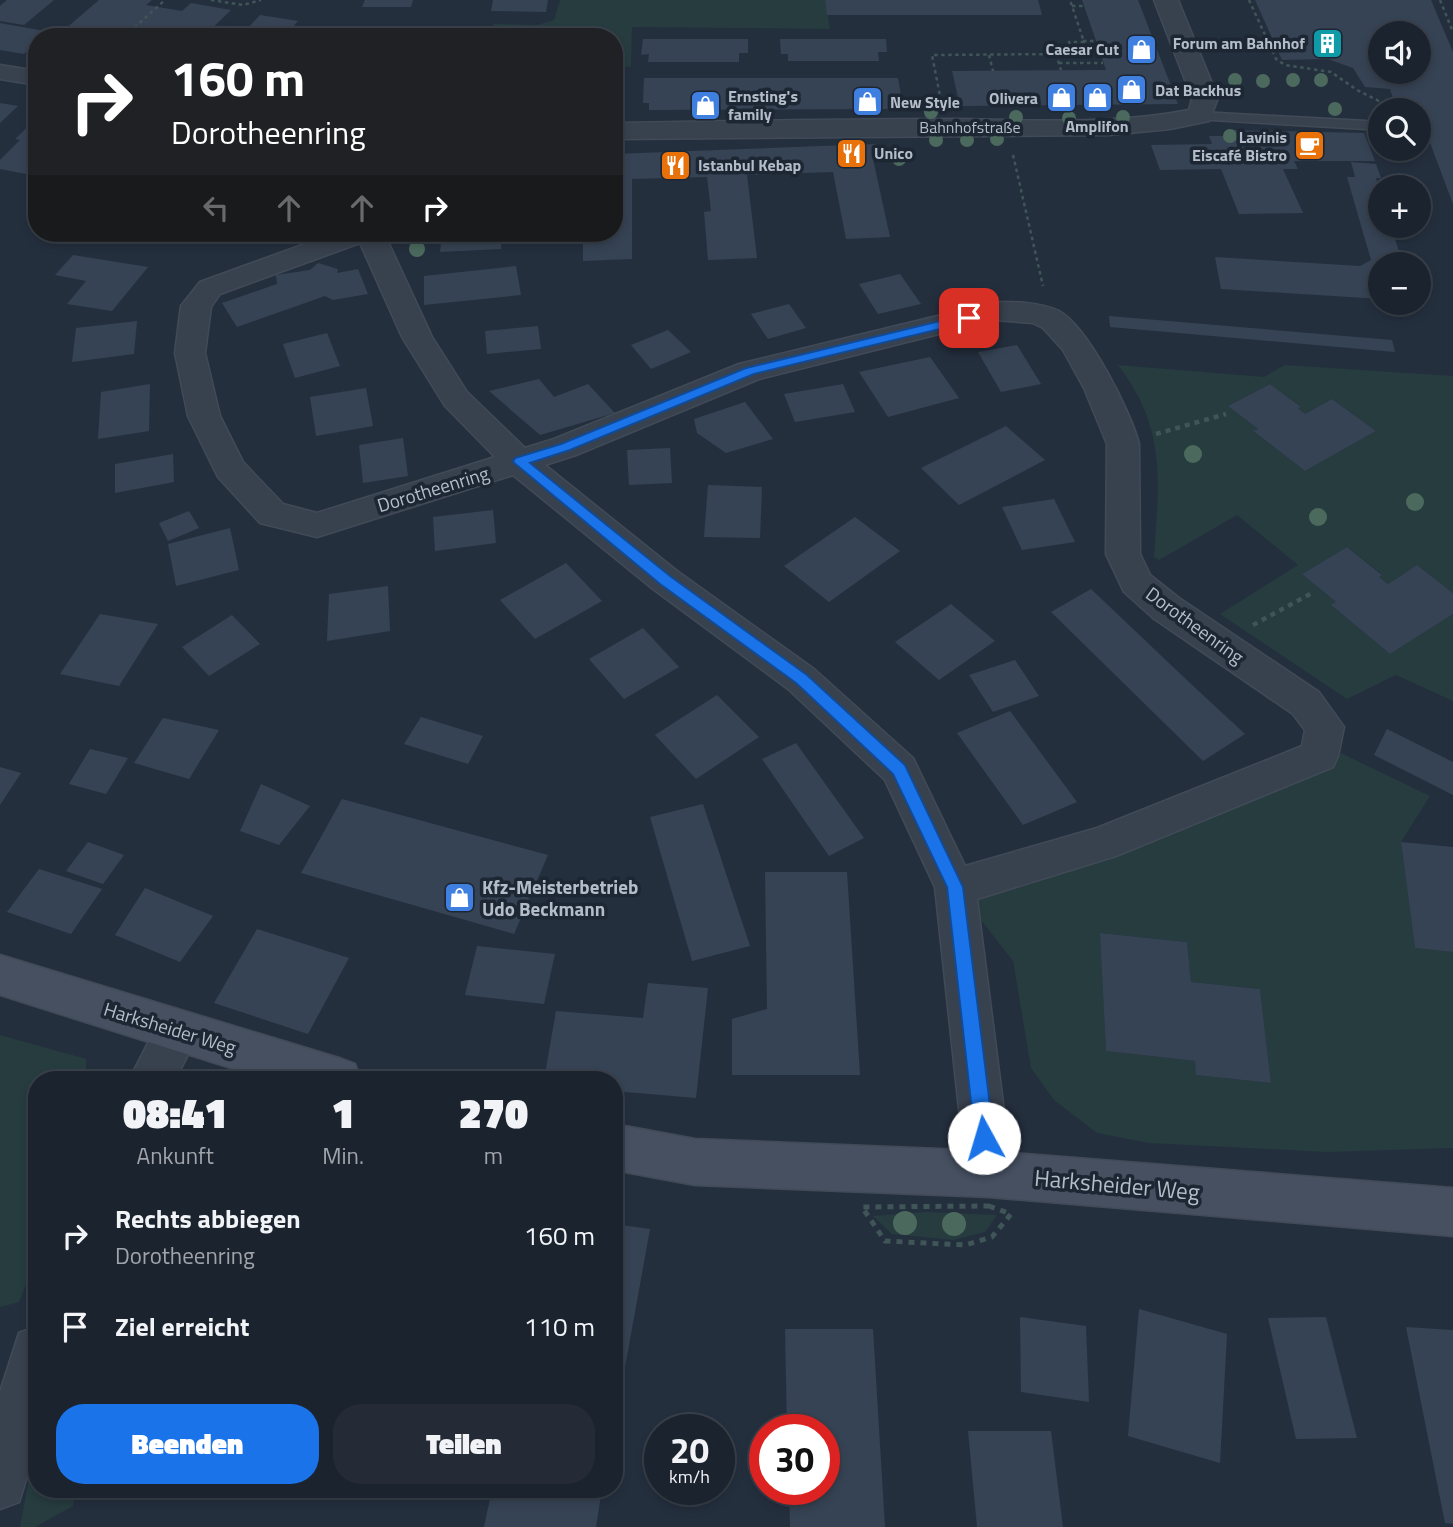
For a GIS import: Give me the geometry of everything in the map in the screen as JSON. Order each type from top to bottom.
[{"type":"main road","name":"Harksheider Weg","points":[[0,975],[310,1071]]},
{"type":"main road","name":"Harksheider Weg","points":[[623,1149],[695,1162],[989,1174],[1453,1212]]},
{"type":"street","points":[[1166,0],[1205,98],[1199,116]]},
{"type":"street","points":[[0,72],[28,77]]},
{"type":"street","name":"Bahnhofstraße","points":[[623,131],[1163,125],[1199,116]]},
{"type":"street","name":"Dorotheenring","points":[[336,242],[210,288],[196,306],[190,353],[204,416],[230,469],[272,514],[317,525],[565,447],[750,371],[1009,312],[1052,319],[1074,344],[1123,443],[1123,554],[1136,583],[1166,608],[1306,703],[1325,727],[1320,756],[1102,844],[955,887]]},
{"type":"street","points":[[374,242],[417,337],[456,400],[519,462],[665,580],[801,679],[899,769],[955,887],[989,1174]]},
{"type":"street","points":[[156,1071],[178,1031]]},
{"type":"street","points":[[0,1483],[28,1383]]},
{"type":"lane","points":[[1199,116],[1366,125]]},
{"type":"path","points":[[134,28],[165,0]]},
{"type":"path","points":[[211,0],[243,5],[261,0]]},
{"type":"path","points":[[1070,0],[1083,41]]},
{"type":"path","points":[[1249,0],[1276,59],[1285,65],[1331,72],[1373,98]]},
{"type":"path","points":[[1440,0],[1453,32]]},
{"type":"path","points":[[1072,6],[1084,6]]},
{"type":"path","points":[[941,100],[932,55],[1063,54],[1062,49],[1071,48],[1069,42],[1096,41]]},
{"type":"path","points":[[1232,48],[1271,48]]},
{"type":"path","points":[[1056,54],[1061,70]]},
{"type":"path","points":[[989,55],[993,71]]},
{"type":"path","points":[[1059,63],[1103,63]]},
{"type":"path","points":[[1006,127],[1043,280],[1042,297],[1009,312]]},
{"type":"path","points":[[1123,443],[1226,414]]},
{"type":"path","points":[[1218,644],[1312,593]]},
{"type":"path","points":[[862,1207],[885,1241],[965,1245],[992,1237],[1011,1214]]},
{"type":"green space","points":[[560,0],[825,0],[830,29],[632,27],[631,67],[623,67],[623,28],[492,28],[494,24],[537,25],[554,20]]},
{"type":"green space","points":[[1118,365],[1264,377],[1285,365],[1453,376],[1453,593],[1417,565],[1388,584],[1379,577],[1382,574],[1347,547],[1302,574],[1336,602],[1332,606],[1390,654],[1453,614],[1453,701],[1396,675],[1347,699],[1220,614],[1298,565],[1237,515],[1159,560],[1154,557],[1158,480],[1156,456],[1145,411]],"holes":[[[1270,384],[1300,406],[1298,408],[1305,414],[1332,399],[1376,431],[1305,471],[1254,432],[1258,429],[1228,406]]]},
{"type":"green space","points":[[1322,744],[1430,796],[1401,842],[1415,948],[1453,952],[1453,1148],[1327,1152],[1149,1143],[1097,1133],[1054,1100],[1031,1068],[1013,961],[955,887]],"holes":[[[1101,933],[1187,942],[1191,982],[1260,989],[1271,1083],[1197,1075],[1195,1061],[1106,1051]]]},
{"type":"green space","points":[[0,1035],[86,1059],[86,1071],[28,1071],[28,1280],[19,1302],[0,1307]]},
{"type":"green space","points":[[927,1212],[997,1215],[985,1232],[953,1240],[892,1234],[873,1216]]},
{"type":"green space","points":[[28,1484],[28,1498],[74,1498],[73,1506],[35,1527],[20,1527]]},
{"type":"building","points":[[7,0],[54,0],[24,25],[0,21],[0,6]]},
{"type":"building","points":[[99,0],[152,0],[146,5],[182,11],[191,3],[231,10],[212,28],[66,28]]},
{"type":"building","points":[[365,0],[413,0],[411,7],[362,7]]},
{"type":"building","points":[[493,0],[548,0],[546,12],[491,11]]},
{"type":"building","points":[[825,0],[1038,0],[1042,15],[827,15]]},
{"type":"building","points":[[1082,0],[1138,0],[1178,104],[960,106],[952,71],[1106,70]]},
{"type":"building","name":"Forum am Bahnhof","points":[[1255,0],[1431,0],[1453,52],[1453,204],[1431,145],[1431,98],[1393,98],[1390,89],[1365,87],[1353,68],[1328,59],[1282,60]]},
{"type":"building","points":[[260,15],[298,21],[292,28],[248,28]]},
{"type":"building","points":[[0,23],[28,28],[28,51],[24,54],[0,50]]},
{"type":"building","points":[[643,39],[748,39],[748,53],[739,53],[739,62],[648,62],[649,54],[641,55]]},
{"type":"building","points":[[780,39],[886,39],[887,52],[878,52],[879,61],[788,61],[788,54],[781,54]]},
{"type":"building","points":[[644,78],[898,78],[902,101],[888,101],[889,109],[649,110],[649,103],[643,103]]},
{"type":"building","points":[[0,103],[18,106],[0,123]]},
{"type":"building","points":[[28,127],[26,174],[0,169],[0,160],[20,140],[15,139]]},
{"type":"building","points":[[1232,130],[1364,133],[1368,143],[1368,161],[1294,161],[1298,169],[1283,169],[1303,213],[1239,214],[1221,169],[1160,170],[1151,145],[1212,144],[1209,136],[1235,136]]},
{"type":"building","points":[[876,144],[880,159],[873,159],[890,237],[846,239],[833,172],[747,175],[757,258],[708,260],[704,212],[711,211],[707,177],[632,179],[632,259],[583,261],[583,242],[623,242],[623,154]]},
{"type":"building","points":[[1351,162],[1376,164],[1380,175],[1368,175],[1368,238],[1395,238],[1399,252],[1369,252],[1347,177],[1355,177]]},
{"type":"building","points":[[441,242],[501,242],[501,249],[440,252]]},
{"type":"building","points":[[73,255],[148,267],[112,311],[67,304],[86,281],[55,275]]},
{"type":"building","points":[[1215,257],[1360,266],[1368,262],[1368,298],[1221,289]]},
{"type":"building","points":[[318,263],[338,269],[337,273],[358,269],[368,294],[333,300],[325,296],[237,327],[222,303],[277,284],[276,275],[310,270]]},
{"type":"building","points":[[516,266],[521,295],[424,305],[424,276]]},
{"type":"building","points":[[900,274],[921,304],[878,314],[859,284]]},
{"type":"building","points":[[789,304],[806,328],[768,339],[751,314]]},
{"type":"building","points":[[1109,316],[1392,340],[1395,352],[1110,327]]},
{"type":"building","points":[[137,321],[134,354],[72,362],[76,328]]},
{"type":"building","points":[[538,326],[541,349],[487,354],[485,331]]},
{"type":"building","points":[[668,330],[691,352],[651,369],[631,345]]},
{"type":"building","points":[[327,333],[340,366],[295,378],[283,344]]},
{"type":"building","points":[[1017,345],[1041,384],[1001,392],[978,352]]},
{"type":"building","points":[[930,357],[959,398],[888,417],[859,372]]},
{"type":"building","points":[[539,379],[554,397],[588,384],[615,413],[540,435],[489,391]]},
{"type":"building","points":[[150,384],[149,431],[98,439],[101,392]]},
{"type":"building","points":[[843,384],[855,412],[795,422],[784,394]]},
{"type":"building","points":[[1270,384],[1301,407],[1298,408],[1305,414],[1332,399],[1376,431],[1305,471],[1253,431],[1258,429],[1228,406]]},
{"type":"building","points":[[366,388],[373,426],[316,436],[310,397]]},
{"type":"building","points":[[745,402],[773,439],[726,453],[697,433],[694,419]]},
{"type":"building","points":[[1006,426],[1045,460],[959,505],[921,468]]},
{"type":"building","points":[[403,438],[408,476],[363,483],[359,445]]},
{"type":"building","points":[[670,448],[672,483],[629,485],[627,450]]},
{"type":"building","points":[[173,454],[174,482],[115,493],[115,464]]},
{"type":"building","points":[[708,485],[762,487],[760,538],[704,537]]},
{"type":"building","points":[[1054,499],[1075,542],[1022,550],[1002,507]]},
{"type":"building","points":[[493,510],[496,543],[435,551],[433,517]]},
{"type":"building","points":[[189,511],[199,528],[168,541],[159,523]]},
{"type":"building","points":[[855,517],[900,551],[829,602],[784,566]]},
{"type":"building","points":[[230,528],[239,570],[176,586],[168,544]]},
{"type":"building","points":[[1347,547],[1382,575],[1379,577],[1388,584],[1417,565],[1453,593],[1453,614],[1390,654],[1331,605],[1336,602],[1302,574]]},
{"type":"building","points":[[566,563],[602,601],[535,639],[500,600]]},
{"type":"building","points":[[388,586],[390,631],[327,641],[329,594]]},
{"type":"building","points":[[1091,589],[1245,734],[1203,761],[1051,612]]},
{"type":"building","points":[[951,604],[995,641],[939,680],[895,642]]},
{"type":"building","points":[[100,614],[158,624],[119,686],[60,674]]},
{"type":"building","points":[[232,615],[260,644],[209,676],[182,647]]},
{"type":"building","points":[[643,628],[679,667],[624,699],[589,659]]},
{"type":"building","points":[[1015,660],[1039,696],[993,712],[969,675]]},
{"type":"building","points":[[717,695],[759,737],[696,779],[655,735]]},
{"type":"building","points":[[1010,711],[1077,802],[1023,825],[957,733]]},
{"type":"building","points":[[421,717],[483,736],[468,764],[404,744]]},
{"type":"building","points":[[163,718],[219,730],[189,779],[134,763]]},
{"type":"building","points":[[1387,729],[1453,762],[1453,795],[1374,755]]},
{"type":"building","points":[[796,743],[864,838],[829,856],[762,759]]},
{"type":"building","points":[[90,749],[128,758],[106,794],[69,784]]},
{"type":"building","points":[[0,767],[21,773],[0,805]]},
{"type":"building","points":[[261,784],[310,806],[279,845],[240,831]]},
{"type":"building","points":[[342,799],[548,855],[514,934],[301,873]]},
{"type":"building","points":[[703,804],[750,946],[692,961],[650,817]]},
{"type":"building","points":[[88,842],[124,855],[103,884],[66,871]]},
{"type":"building","points":[[1401,842],[1453,847],[1453,952],[1415,948]]},
{"type":"building","points":[[39,869],[102,889],[71,934],[7,912]]},
{"type":"building","points":[[765,872],[847,872],[860,1075],[732,1075],[732,1019],[767,1009]]},
{"type":"building","points":[[145,888],[213,916],[180,962],[115,935]]},
{"type":"building","points":[[257,929],[349,958],[308,1034],[214,1003]]},
{"type":"building","points":[[1100,933],[1187,942],[1191,982],[1260,989],[1271,1083],[1196,1075],[1195,1061],[1106,1051]]},
{"type":"building","points":[[477,946],[555,954],[544,1004],[465,995]]},
{"type":"building","points":[[648,983],[708,988],[696,1098],[623,1092],[623,1071],[546,1071],[556,1011],[643,1018]]},
{"type":"building","points":[[623,1225],[650,1229],[623,1378]]},
{"type":"building","points":[[1139,1309],[1227,1334],[1220,1463],[1128,1436]]},
{"type":"building","points":[[1020,1317],[1086,1326],[1089,1402],[1021,1392]]},
{"type":"building","points":[[1326,1317],[1357,1438],[1296,1439],[1268,1318]]},
{"type":"building","points":[[1406,1327],[1453,1330],[1453,1524],[1445,1523]]},
{"type":"building","points":[[785,1329],[873,1329],[885,1527],[790,1527],[789,1505],[840,1505],[840,1414],[787,1414]]},
{"type":"building","points":[[968,1431],[1051,1431],[1063,1527],[977,1527]]},
{"type":"building","points":[[490,1498],[601,1498],[596,1527],[484,1527]]},
{"type":"place","name":"Forum am Bahnhof","points":[[1328,43]]},
{"type":"place","name":"Caesar Cut","points":[[1142,49]]},
{"type":"place","name":"Dat Backhus","points":[[1132,90]]},
{"type":"place","name":"Amplifon","points":[[1097,97]]},
{"type":"place","name":"Olivera","points":[[1061,98]]},
{"type":"place","name":"New Style","points":[[867,102]]},
{"type":"place","name":"Ernsting's family","points":[[705,105]]},
{"type":"place","name":"Lavinis Eiscafé Bistro","points":[[1310,146]]},
{"type":"place","name":"Unico","points":[[851,153]]},
{"type":"place","name":"Istanbul Kebap","points":[[675,165]]},
{"type":"place","name":"Kfz-Meisterbetrieb Udo Beckmann","points":[[459,898]]},
{"type":"route","points":[[969,318],[750,371],[565,447],[519,462],[665,580],[801,679],[899,769],[955,887],[984,1138]]}]
